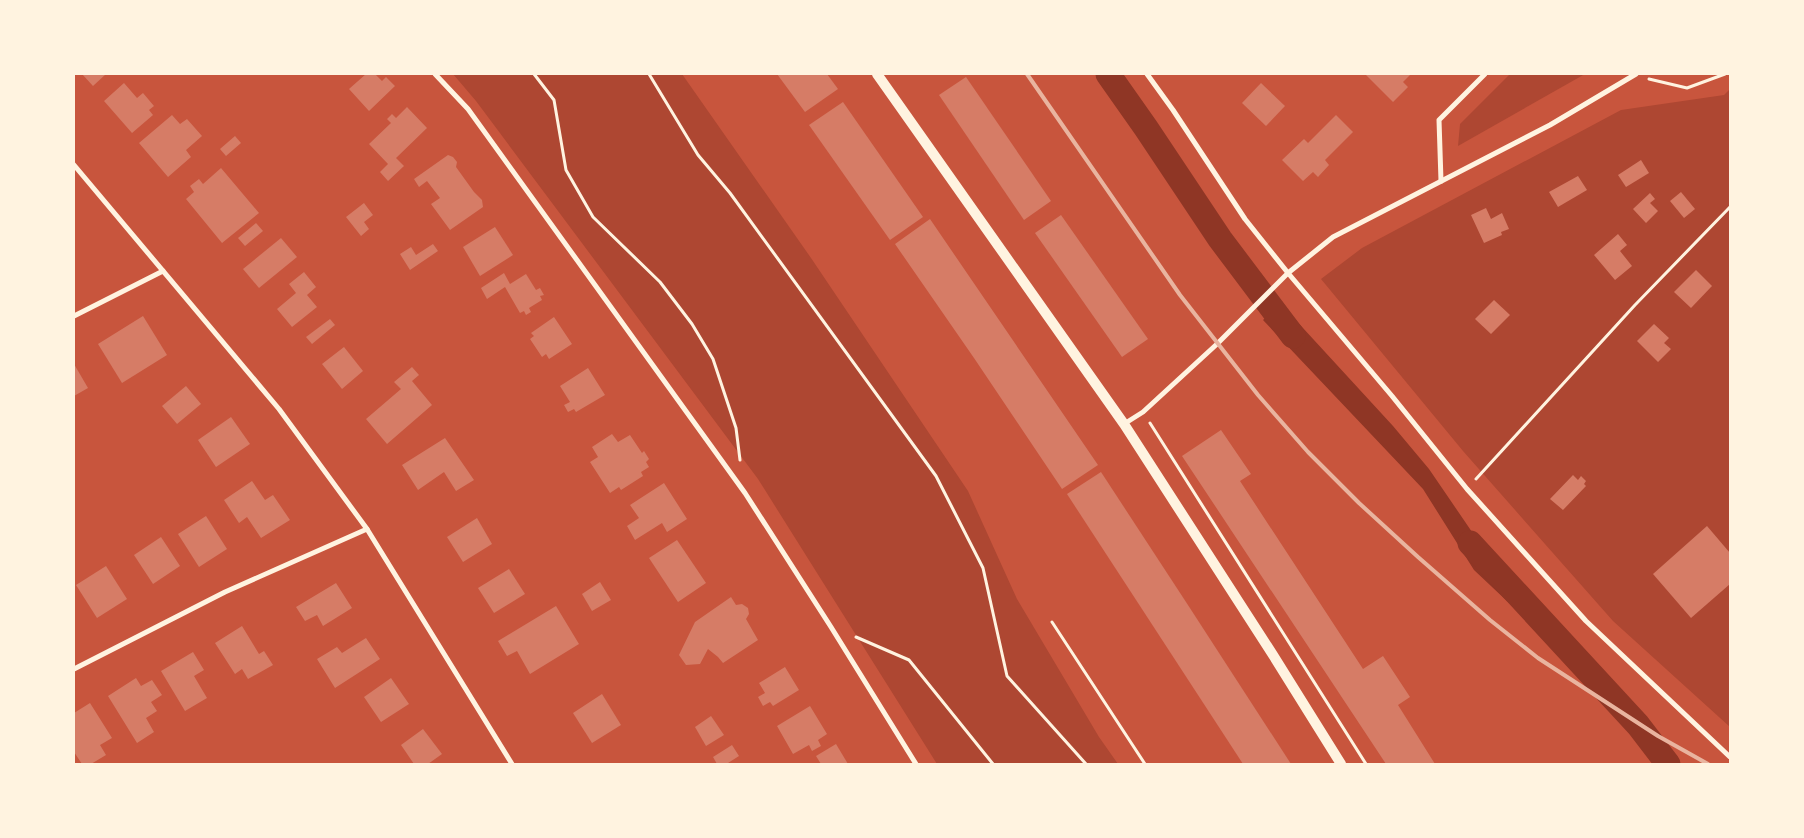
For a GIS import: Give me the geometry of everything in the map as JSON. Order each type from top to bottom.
[{"type":"main road","points":[[876,74],[1124,424],[1273,655],[1340,764]]},
{"type":"street","points":[[435,74],[468,109],[745,493],[916,764]]},
{"type":"street","points":[[1147,74],[1174,110],[1245,218],[1288,273],[1392,396],[1467,489],[1586,621],[1730,757]]},
{"type":"street","points":[[1441,181],[1439,120],[1485,74]]},
{"type":"street","points":[[1124,424],[1143,412],[1288,273],[1333,237],[1550,125],[1635,74]]},
{"type":"street","points":[[74,165],[279,409],[367,529],[512,764]]},
{"type":"street","points":[[74,316],[163,271]]},
{"type":"street","points":[[74,669],[94,657],[225,592],[367,529]]},
{"type":"path","points":[[534,74],[554,100],[566,170],[594,217],[660,282],[692,324],[713,359],[736,428],[745,493]]},
{"type":"path","points":[[649,74],[698,155],[730,193],[936,476],[983,568],[1007,676],[1086,764]]},
{"type":"path","points":[[1635,74],[1686,88],[1725,74]]},
{"type":"path","points":[[1467,489],[1635,305],[1730,208]]},
{"type":"path","points":[[1143,412],[1366,764]]},
{"type":"path","points":[[1052,622],[1145,764]]},
{"type":"path","points":[[831,627],[909,660],[993,764]]},
{"type":"shaded area","points":[[453,74],[682,74],[811,258],[968,491],[1017,599],[1099,737],[1118,764],[937,764],[758,479],[476,101]]},
{"type":"shaded area","points":[[1510,74],[1585,74],[1458,146],[1460,124]]},
{"type":"shaded area","points":[[1730,89],[1730,727],[1613,621],[1463,451],[1321,279],[1362,248],[1621,110],[1724,95]]},
{"type":"shaded area","points":[[1280,303],[1393,426],[1429,469],[1485,551],[1509,603],[1474,570],[1423,489],[1263,320]]},
{"type":"building","points":[[82,74],[106,74],[93,86]]},
{"type":"building","points":[[366,74],[375,74],[382,81],[386,77],[395,86],[369,111],[349,89]]},
{"type":"building","points":[[777,74],[827,74],[838,89],[805,112]]},
{"type":"building","points":[[1365,74],[1411,74],[1403,82],[1408,87],[1393,102]]},
{"type":"building","points":[[966,77],[1051,201],[1024,220],[939,95]]},
{"type":"building","points":[[124,83],[137,98],[143,93],[154,106],[149,110],[153,115],[132,133],[104,101]]},
{"type":"building","points":[[1261,83],[1285,106],[1266,126],[1242,103]]},
{"type":"building","points":[[843,102],[923,217],[890,240],[809,125]]},
{"type":"building","points":[[407,107],[427,128],[396,158],[404,166],[388,181],[380,172],[388,164],[369,144],[391,123],[387,119],[392,114],[396,118]]},
{"type":"building","points":[[172,115],[180,124],[187,119],[202,136],[186,150],[191,157],[168,177],[139,143]]},
{"type":"building","points":[[1336,115],[1353,132],[1325,160],[1329,165],[1318,177],[1313,172],[1303,181],[1282,160],[1304,139],[1308,143]]},
{"type":"building","points":[[235,136],[241,143],[226,156],[220,149]]},
{"type":"building","points":[[448,155],[457,162],[456,167],[482,200],[483,207],[450,230],[431,204],[440,198],[427,181],[419,187],[414,179]]},
{"type":"building","points":[[1641,160],[1649,173],[1626,187],[1618,175]]},
{"type":"building","points":[[221,168],[259,213],[222,243],[186,199],[194,192],[190,186],[199,179],[203,184]]},
{"type":"building","points":[[1578,176],[1587,190],[1558,207],[1549,192]]},
{"type":"building","points":[[1681,192],[1695,209],[1684,218],[1670,201]]},
{"type":"building","points":[[1650,193],[1655,199],[1650,203],[1658,211],[1646,223],[1633,209]]},
{"type":"building","points":[[364,203],[373,215],[364,222],[369,229],[361,236],[346,217]]},
{"type":"building","points":[[1486,208],[1491,219],[1502,213],[1509,229],[1501,232],[1502,235],[1484,243],[1471,215]]},
{"type":"building","points":[[1061,215],[1148,339],[1122,357],[1035,233]]},
{"type":"building","points":[[930,219],[1098,465],[1062,489],[895,244]]},
{"type":"building","points":[[256,223],[263,231],[245,246],[238,238]]},
{"type":"building","points":[[495,227],[513,255],[480,276],[463,247]]},
{"type":"building","points":[[1618,234],[1627,245],[1620,251],[1632,266],[1615,280],[1594,255]]},
{"type":"building","points":[[281,238],[297,257],[259,288],[243,269]]},
{"type":"building","points":[[433,244],[438,251],[410,270],[400,254],[411,247],[416,255]]},
{"type":"building","points":[[1696,270],[1712,286],[1691,308],[1674,292]]},
{"type":"building","points":[[304,272],[316,287],[307,295],[317,307],[292,327],[277,309],[296,293],[289,284]]},
{"type":"building","points":[[504,273],[510,284],[526,274],[536,290],[540,288],[544,295],[540,296],[542,300],[529,308],[531,312],[526,315],[524,311],[520,313],[505,287],[487,299],[481,288]]},
{"type":"building","points":[[1494,300],[1510,315],[1491,334],[1475,319]]},
{"type":"building","points":[[143,316],[167,355],[122,383],[98,344]]},
{"type":"building","points":[[554,317],[572,344],[549,359],[546,354],[542,357],[530,339],[534,336],[531,333]]},
{"type":"building","points":[[330,319],[335,325],[312,344],[306,337]]},
{"type":"building","points":[[1654,324],[1669,338],[1664,343],[1671,349],[1658,362],[1637,341]]},
{"type":"building","points":[[344,347],[363,371],[342,389],[322,364]]},
{"type":"building","points":[[74,364],[88,388],[74,396]]},
{"type":"building","points":[[412,367],[419,375],[412,381],[432,405],[387,444],[366,419],[401,389],[394,382]]},
{"type":"building","points":[[588,368],[605,395],[576,412],[574,409],[568,412],[564,405],[570,402],[560,386]]},
{"type":"building","points":[[186,386],[201,404],[177,424],[162,406]]},
{"type":"building","points":[[231,417],[250,444],[216,467],[198,440]]},
{"type":"building","points":[[1221,430],[1251,474],[1240,481],[1363,669],[1383,656],[1410,697],[1398,705],[1435,764],[1386,764],[1182,456]]},
{"type":"building","points":[[612,434],[618,442],[630,435],[642,453],[644,451],[649,459],[646,462],[649,467],[641,472],[643,476],[621,490],[619,487],[610,493],[590,462],[598,457],[592,447]]},
{"type":"building","points":[[445,438],[474,480],[456,491],[444,472],[418,490],[402,465]]},
{"type":"building","points":[[1101,472],[1291,764],[1243,764],[1067,494]]},
{"type":"building","points":[[1573,475],[1578,480],[1581,476],[1586,481],[1584,484],[1586,486],[1563,510],[1550,499]]},
{"type":"building","points":[[252,481],[265,500],[273,495],[290,520],[261,538],[247,517],[239,523],[224,500]]},
{"type":"building","points":[[664,483],[687,519],[667,532],[662,523],[635,540],[627,526],[639,518],[630,505]]},
{"type":"building","points":[[206,516],[227,549],[199,567],[178,534]]},
{"type":"building","points":[[477,518],[492,544],[463,562],[447,537]]},
{"type":"building","points":[[1707,526],[1730,553],[1730,584],[1691,618],[1653,574]]},
{"type":"building","points":[[161,537],[180,566],[153,584],[134,555]]},
{"type":"building","points":[[677,540],[706,583],[678,602],[649,558]]},
{"type":"building","points":[[106,566],[127,599],[97,618],[76,585]]},
{"type":"building","points":[[509,569],[525,594],[494,613],[478,588]]},
{"type":"building","points":[[600,582],[611,600],[592,611],[582,594]]},
{"type":"building","points":[[336,583],[352,608],[323,626],[317,615],[305,621],[296,607]]},
{"type":"building","points":[[731,597],[736,605],[742,604],[748,608],[749,614],[746,619],[758,640],[723,663],[708,649],[700,664],[686,665],[679,655],[695,622]]},
{"type":"building","points":[[556,606],[579,644],[530,674],[517,651],[507,656],[498,641]]},
{"type":"building","points":[[242,626],[259,654],[264,651],[273,665],[248,679],[242,669],[235,674],[215,643]]},
{"type":"building","points":[[366,638],[380,659],[335,688],[317,659],[337,647],[342,653]]},
{"type":"building","points":[[193,652],[204,670],[194,676],[207,698],[185,711],[161,671]]},
{"type":"building","points":[[785,667],[799,690],[773,706],[770,702],[763,706],[758,697],[765,693],[759,683]]},
{"type":"building","points":[[136,678],[141,686],[152,680],[162,695],[151,702],[157,711],[146,718],[154,732],[137,743],[108,696]]},
{"type":"building","points":[[391,678],[409,704],[381,722],[364,697]]},
{"type":"building","points":[[602,694],[621,725],[592,743],[573,713]]},
{"type":"building","points":[[90,703],[112,738],[100,745],[106,755],[91,764],[82,764],[74,752],[74,713]]},
{"type":"building","points":[[810,706],[827,734],[818,740],[821,746],[812,751],[809,745],[793,754],[777,726]]},
{"type":"building","points":[[711,716],[724,735],[706,746],[695,727]]},
{"type":"building","points":[[423,729],[442,754],[428,764],[414,764],[401,745]]},
{"type":"building","points":[[836,744],[848,764],[821,764],[816,756]]},
{"type":"building","points":[[732,745],[739,756],[729,764],[717,764],[713,757]]},
{"type":"waterway","points":[[1108,74],[1220,239],[1293,336]]},
{"type":"waterway","points":[[1470,543],[1638,725],[1668,764]]},
{"type":"railway","points":[[1027,74],[1180,295],[1258,395],[1308,452],[1359,503],[1418,557],[1490,620],[1538,658],[1658,736],[1708,764]]}]
